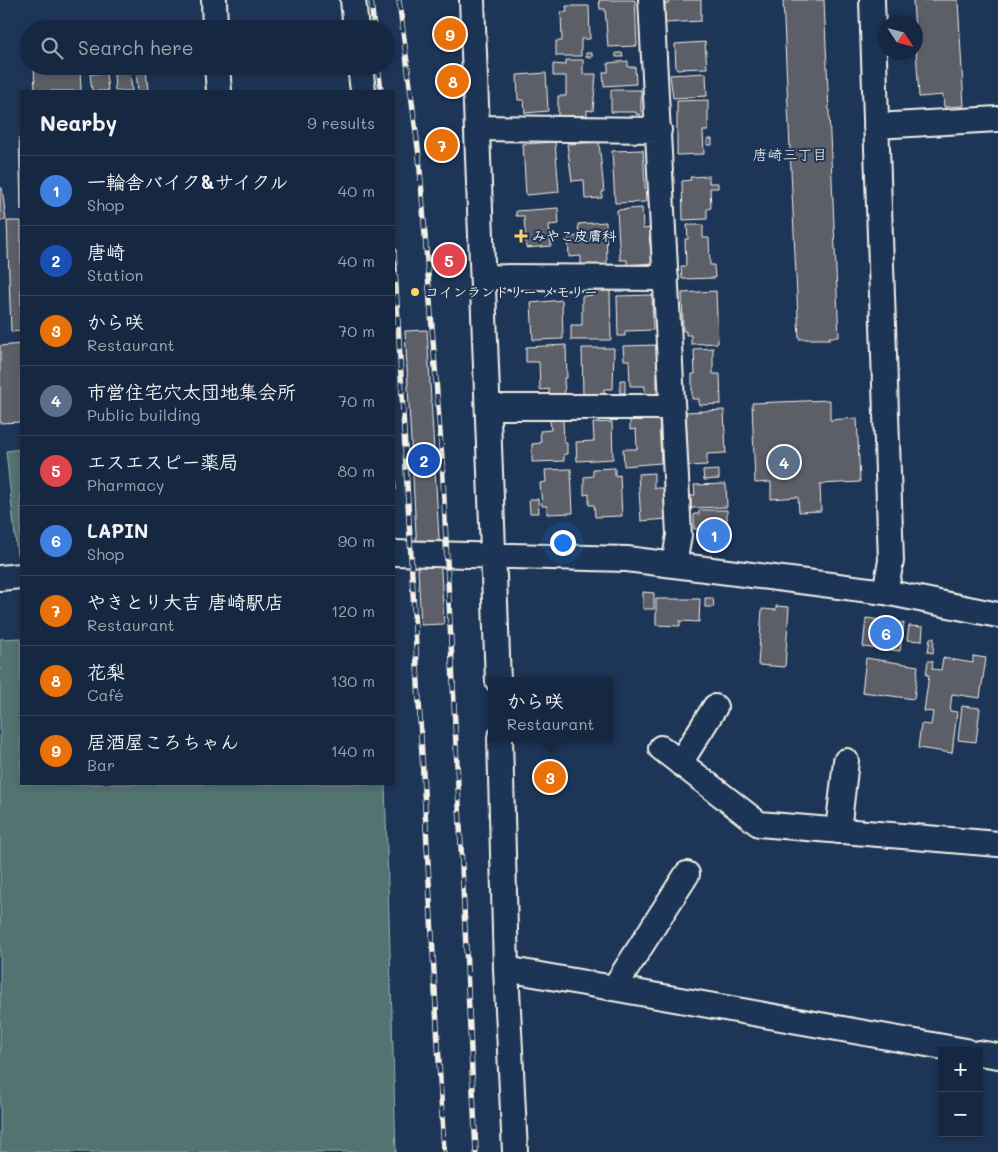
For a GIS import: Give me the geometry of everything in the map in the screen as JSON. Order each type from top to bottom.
[{"type":"street","points":[[214,0],[215,20]]},
{"type":"street","points":[[353,0],[355,20]]},
{"type":"street","points":[[472,0],[495,554],[498,677]]},
{"type":"street","points":[[651,0],[679,534],[674,565]]},
{"type":"street","points":[[872,0],[891,560],[885,592]]},
{"type":"street","points":[[218,75],[219,90]]},
{"type":"street","points":[[361,75],[363,90]]},
{"type":"street","points":[[876,126],[998,120]]},
{"type":"street","points":[[478,128],[659,130]]},
{"type":"street","points":[[484,278],[666,278]]},
{"type":"street","points":[[489,407],[672,407]]},
{"type":"street","points":[[395,553],[495,554],[627,559],[885,592],[998,615]]},
{"type":"street","points":[[0,578],[20,576]]},
{"type":"street","points":[[680,763],[715,707]]},
{"type":"street","points":[[500,742],[506,969],[515,1152]]},
{"type":"street","points":[[661,748],[759,824],[998,844]]},
{"type":"street","points":[[838,831],[846,761]]},
{"type":"street","points":[[614,988],[687,874]]},
{"type":"street","points":[[506,969],[944,1047]]},
{"type":"street","points":[[983,1054],[998,1056]]},
{"type":"green space","points":[[20,449],[20,555],[17,555],[6,451]]},
{"type":"green space","points":[[20,638],[20,785],[385,785],[396,1152],[0,1152],[0,639]]},
{"type":"building","points":[[599,0],[635,0],[637,46],[608,47],[605,9],[600,9]]},
{"type":"building","points":[[669,0],[701,0],[701,21],[665,23],[665,3],[669,3]]},
{"type":"building","points":[[783,0],[824,0],[839,337],[829,337],[830,339],[799,339]]},
{"type":"building","points":[[913,0],[958,0],[964,106],[944,107],[943,95],[919,97],[917,60],[923,60],[923,15],[914,15]]},
{"type":"building","points":[[566,6],[589,6],[590,39],[581,39],[581,56],[556,56],[556,41],[562,41],[561,12],[567,12]]},
{"type":"building","points":[[705,42],[707,68],[676,69],[675,44]]},
{"type":"building","points":[[586,53],[592,53],[592,57],[586,57]]},
{"type":"building","points":[[616,53],[622,53],[623,57],[616,57]]},
{"type":"building","points":[[566,60],[583,60],[583,74],[596,74],[593,111],[587,110],[587,116],[558,116],[558,96],[566,96],[566,76],[553,76],[553,64],[566,65]]},
{"type":"building","points":[[628,61],[628,67],[635,67],[636,84],[604,86],[603,72],[608,72],[608,63]]},
{"type":"building","points":[[546,73],[548,111],[525,113],[524,100],[518,100],[517,75]]},
{"type":"building","points":[[706,73],[707,96],[673,98],[670,75]]},
{"type":"building","points":[[34,75],[80,75],[81,90],[35,90]]},
{"type":"building","points":[[90,75],[106,75],[108,90],[92,90]]},
{"type":"building","points":[[114,75],[130,75],[132,90],[115,90]]},
{"type":"building","points":[[136,75],[146,75],[148,90],[138,90]]},
{"type":"building","points":[[611,90],[641,90],[641,115],[636,114],[636,112],[611,112]]},
{"type":"building","points":[[708,100],[708,131],[703,131],[704,154],[677,155],[677,101]]},
{"type":"building","points":[[19,138],[20,138],[20,174]]},
{"type":"building","points":[[707,139],[712,139],[712,145],[707,145]]},
{"type":"building","points":[[555,142],[559,192],[526,195],[523,144]]},
{"type":"building","points":[[599,142],[604,192],[602,192],[602,198],[585,199],[584,180],[572,181],[567,144]]},
{"type":"building","points":[[643,150],[646,202],[615,203],[612,151]]},
{"type":"building","points":[[709,176],[709,183],[718,183],[718,188],[710,188],[711,208],[707,209],[707,219],[683,220],[682,181],[691,180],[690,177]]},
{"type":"building","points":[[0,188],[2,188],[6,220],[0,221]]},
{"type":"building","points":[[558,208],[559,224],[549,225],[551,246],[526,248],[524,216],[516,216],[516,211]]},
{"type":"building","points":[[642,208],[643,229],[651,228],[651,237],[649,237],[653,263],[627,265],[627,260],[620,260],[617,210]]},
{"type":"building","points":[[7,221],[20,221],[20,331],[11,332]]},
{"type":"building","points":[[606,222],[607,265],[581,267],[581,256],[569,257],[568,237],[579,236],[578,224]]},
{"type":"building","points":[[687,225],[703,225],[703,238],[709,238],[710,265],[714,265],[715,278],[682,279],[681,266],[686,266],[685,239],[688,239]]},
{"type":"building","points":[[595,290],[610,290],[611,340],[571,340],[571,325],[582,325],[582,296],[595,295]]},
{"type":"building","points":[[716,291],[718,343],[691,344],[691,335],[686,335],[686,331],[683,331],[682,293]]},
{"type":"building","points":[[652,295],[653,330],[625,331],[625,336],[618,336],[617,296]]},
{"type":"building","points":[[562,300],[563,339],[533,340],[531,303]]},
{"type":"building","points":[[427,330],[444,624],[421,625],[405,331]]},
{"type":"building","points":[[20,344],[20,422],[0,423],[0,346]]},
{"type":"building","points":[[566,345],[567,378],[564,378],[565,395],[549,395],[549,389],[540,390],[539,362],[526,362],[526,347]]},
{"type":"building","points":[[657,345],[657,394],[645,394],[645,386],[630,386],[629,360],[624,360],[623,346]]},
{"type":"building","points":[[582,348],[614,348],[613,389],[604,389],[604,394],[583,395]]},
{"type":"building","points":[[713,348],[713,374],[720,374],[721,404],[699,405],[699,399],[692,399],[692,374],[695,374],[694,349]]},
{"type":"building","points":[[620,380],[625,380],[625,393],[620,393]]},
{"type":"building","points":[[830,400],[830,420],[857,418],[860,482],[820,484],[821,511],[799,512],[798,497],[771,499],[771,482],[755,483],[752,403]]},
{"type":"building","points":[[724,410],[726,453],[707,454],[707,465],[688,466],[686,412]]},
{"type":"building","points":[[659,417],[661,463],[624,466],[623,449],[637,449],[636,429],[630,430],[630,419]]},
{"type":"building","points":[[550,420],[563,420],[564,443],[567,443],[567,454],[564,454],[564,461],[532,462],[532,444],[541,443],[540,431],[551,430]]},
{"type":"building","points":[[612,422],[613,459],[577,461],[576,442],[594,441],[593,423]]},
{"type":"building","points":[[615,468],[615,476],[620,475],[622,516],[595,517],[594,505],[589,505],[589,494],[584,495],[584,477],[593,476],[593,469]]},
{"type":"building","points":[[571,469],[573,513],[547,514],[547,506],[542,506],[540,483],[546,482],[545,470]]},
{"type":"building","points":[[719,470],[719,479],[704,480],[703,471]]},
{"type":"building","points":[[654,473],[654,488],[667,488],[668,519],[641,521],[638,474]]},
{"type":"building","points":[[726,484],[727,507],[691,508],[691,496],[695,495],[694,485]]},
{"type":"building","points":[[529,499],[538,499],[539,513],[530,513]]},
{"type":"building","points":[[699,510],[727,510],[727,529],[694,529],[694,514],[699,514]]},
{"type":"building","points":[[643,592],[654,593],[654,609],[643,609]]},
{"type":"building","points":[[705,598],[713,598],[714,607],[705,607]]},
{"type":"building","points":[[656,599],[700,599],[699,622],[680,621],[680,626],[656,625]]},
{"type":"building","points":[[776,606],[789,607],[785,667],[758,665],[762,609],[776,610]]},
{"type":"building","points":[[866,618],[904,623],[900,651],[863,647]]},
{"type":"building","points":[[909,626],[923,627],[922,641],[907,640]]},
{"type":"building","points":[[930,638],[934,638],[933,653],[928,652]]},
{"type":"building","points":[[973,656],[986,658],[980,698],[952,694],[950,711],[957,712],[952,753],[918,748],[921,724],[931,725],[933,712],[924,711],[929,675],[926,675],[928,661],[933,661],[932,669],[941,670],[943,658],[973,663]]},
{"type":"building","points":[[866,658],[918,666],[914,699],[862,692]]},
{"type":"building","points":[[962,706],[980,708],[976,742],[958,740]]},
{"type":"railway","points":[[371,0],[373,20]]},
{"type":"railway","points":[[399,0],[419,156],[442,459],[476,1152]]},
{"type":"railway","points":[[379,75],[381,90]]},
{"type":"railway","points":[[395,268],[444,1152]]},
{"type":"place","name":"居酒屋ころちゃん","points":[[450,34]]},
{"type":"place","name":"花梨","points":[[453,81]]},
{"type":"place","name":"やきとり大吉 唐崎駅店","points":[[442,145]]},
{"type":"place","name":"みやこ皮膚科","points":[[521,236]]},
{"type":"place","name":"エスエスピー薬局","points":[[449,260]]},
{"type":"place","name":"コインランドリー メモリー","points":[[415,292]]},
{"type":"place","name":"唐崎","points":[[424,460]]},
{"type":"place","name":"市営住宅穴太団地集会所","points":[[784,462]]},
{"type":"place","name":"一輪舎バイク&サイクル","points":[[714,535]]},
{"type":"place","name":"LAPIN","points":[[886,633]]},
{"type":"place","name":"から咲","points":[[550,777]]},
{"type":"district","name":"唐崎三丁目","points":[[790,155]]}]
